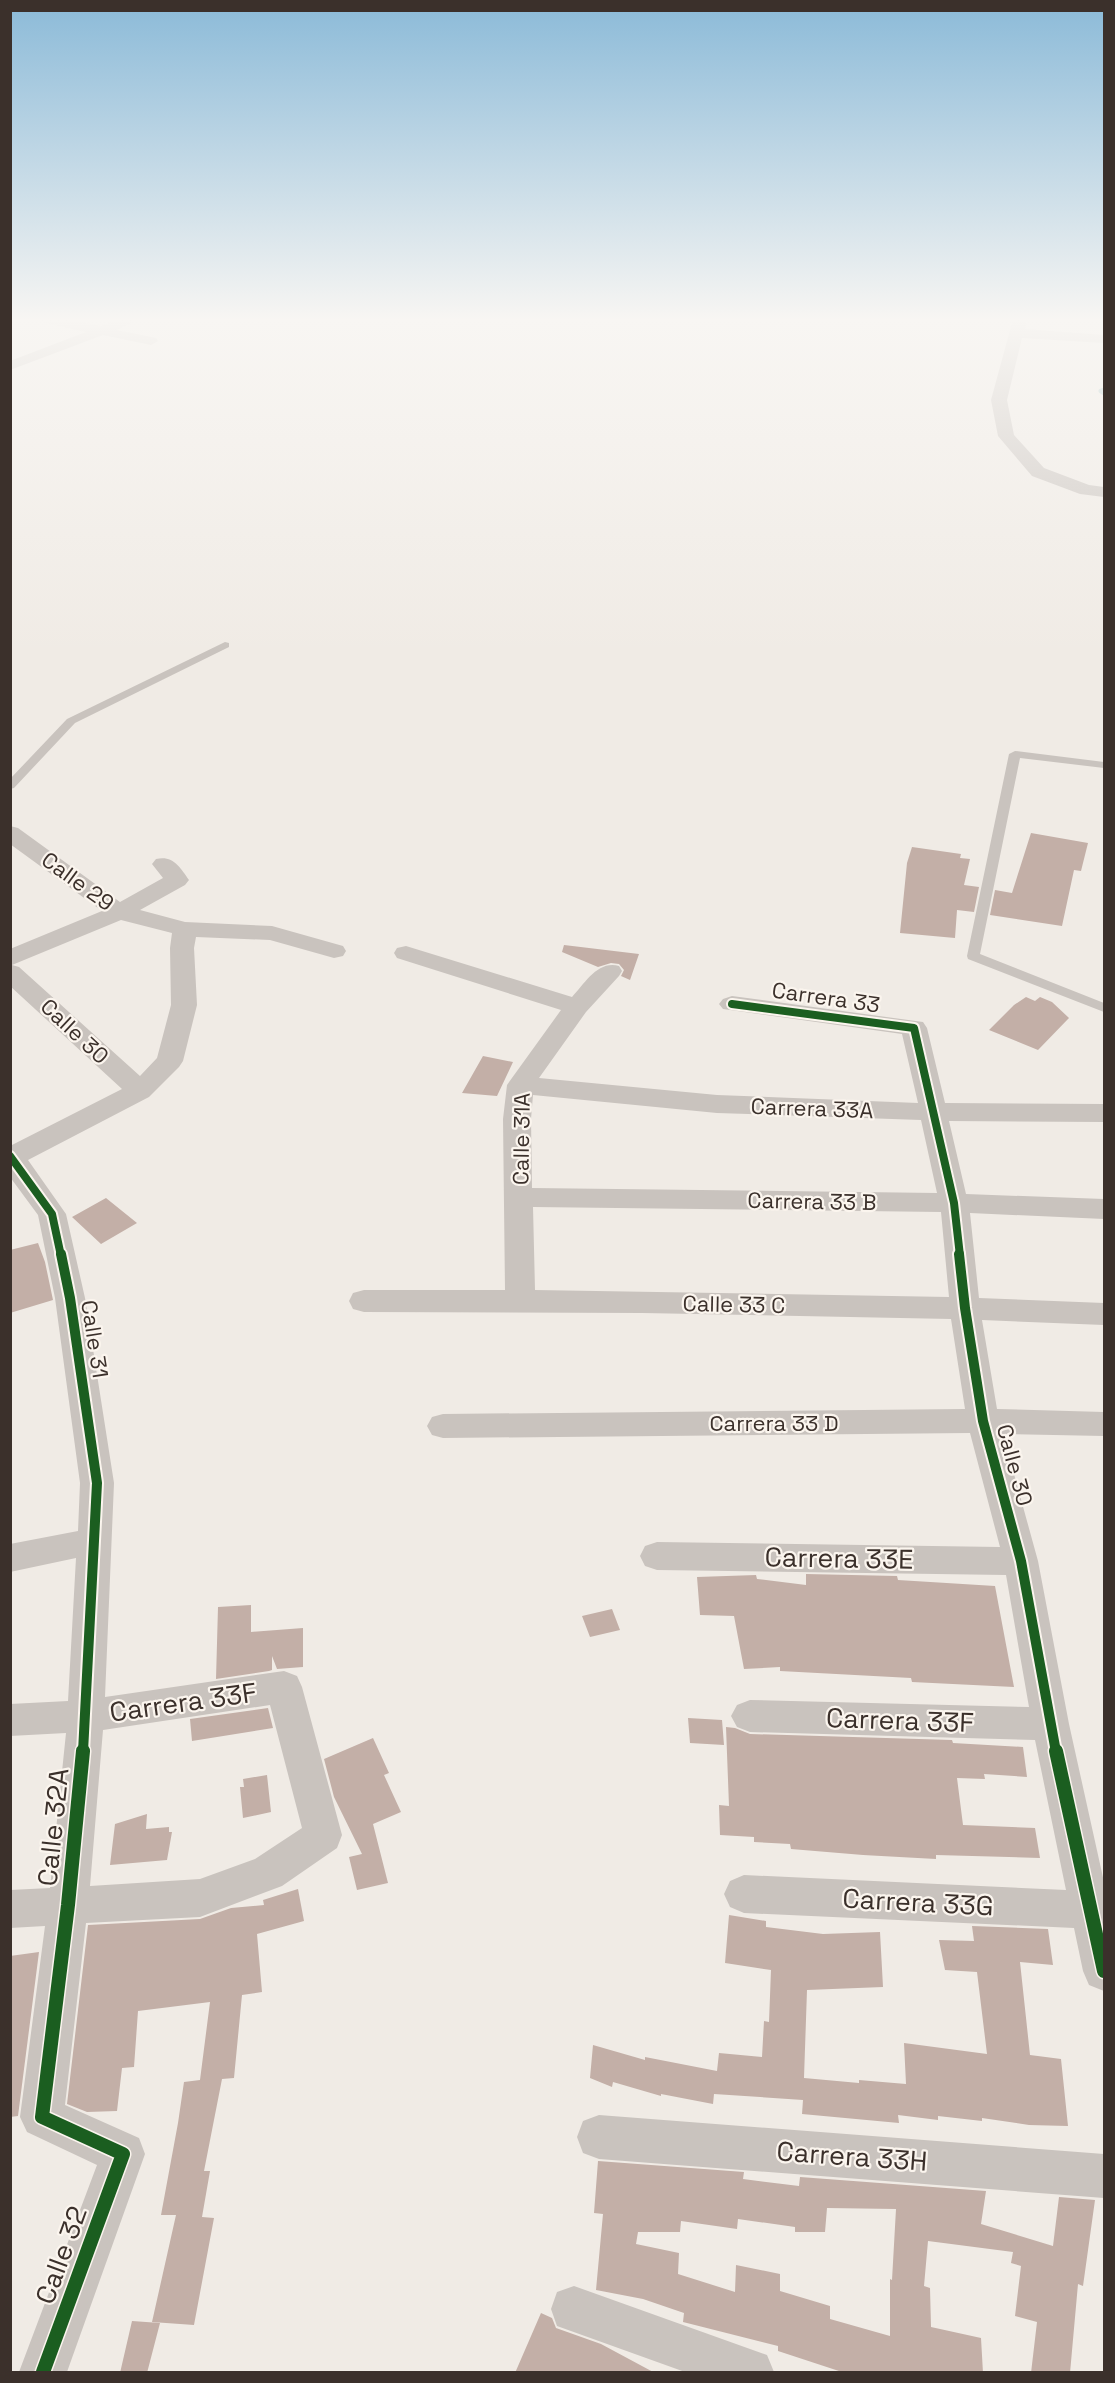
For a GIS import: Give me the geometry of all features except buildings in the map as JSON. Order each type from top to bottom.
[{"type":"street","points":[[1005,430],[1006,436],[1038,472],[1086,490],[1104,492]]},
{"type":"street","name":"Calle 29","points":[[10,833],[119,912],[185,929],[272,933],[334,951]]},
{"type":"street","points":[[10,958],[119,912],[171,872]]},
{"type":"street","points":[[11,1157],[140,1091],[170,1061],[184,1005],[182,948],[185,929]]},
{"type":"street","points":[[406,953],[578,1007]]},
{"type":"street","name":"Calle 31A","points":[[520,1300],[518,1119],[520,1085],[578,1007],[610,971]]},
{"type":"street","name":"Calle 30","points":[[10,972],[140,1091]]},
{"type":"street","name":"Carrera 33","points":[[732,1004],[914,1028]]},
{"type":"street","name":"Calle 30","points":[[914,1028],[954,1203],[965,1308],[983,1421],[1022,1561],[1050,1724],[1092,1910]]},
{"type":"street","name":"Carrera 33A","points":[[520,1085],[717,1104],[933,1112],[1104,1113]]},
{"type":"street","name":"Calle 31","points":[[11,1157],[52,1214],[70,1298],[97,1484],[94,1541]]},
{"type":"street","name":"Carrera 33 B","points":[[520,1197],[954,1203],[1104,1209]]},
{"type":"street","name":"Calle 33 C","points":[[364,1301],[520,1300],[965,1308],[1104,1314]]},
{"type":"street","name":"Carrera 33 D","points":[[443,1426],[983,1421],[1104,1424]]},
{"type":"street","points":[[10,1558],[94,1541]]},
{"type":"street","name":"Calle 32A","points":[[94,1541],[86,1716],[68,1905],[42,2117],[123,2154]]},
{"type":"street","name":"Carrera 33E","points":[[657,1556],[1022,1561]]},
{"type":"street","name":"Carrera 33F","points":[[10,1720],[86,1716],[284,1687],[323,1835],[268,1873],[200,1898],[68,1905]]},
{"type":"street","name":"Carrera 33F","points":[[750,1716],[1050,1724]]},
{"type":"street","name":"Carrera 33G","points":[[744,1894],[1092,1910]]},
{"type":"street","points":[[10,1909],[68,1905]]},
{"type":"street","points":[[1092,1910],[1104,1971]]},
{"type":"street","name":"Carrera 33H","points":[[599,2137],[1104,2176]]},
{"type":"street","name":"Calle 32","points":[[43,2373],[123,2154]]},
{"type":"street","points":[[574,2309],[750,2373]]},
{"type":"lane","points":[[10,786],[72,721],[225,645]]},
{"type":"lane","points":[[1104,765],[1015,754],[973,956],[1104,1008]]},
{"type":"cycle path","points":[[732,1004],[914,1028],[954,1203],[965,1308],[983,1421],[1021,1561],[1050,1724],[1104,1971]]},
{"type":"cycle path","points":[[10,1156],[52,1214],[70,1298],[97,1483],[86,1716],[68,1905],[42,2117],[123,2154],[43,2372]]}]
